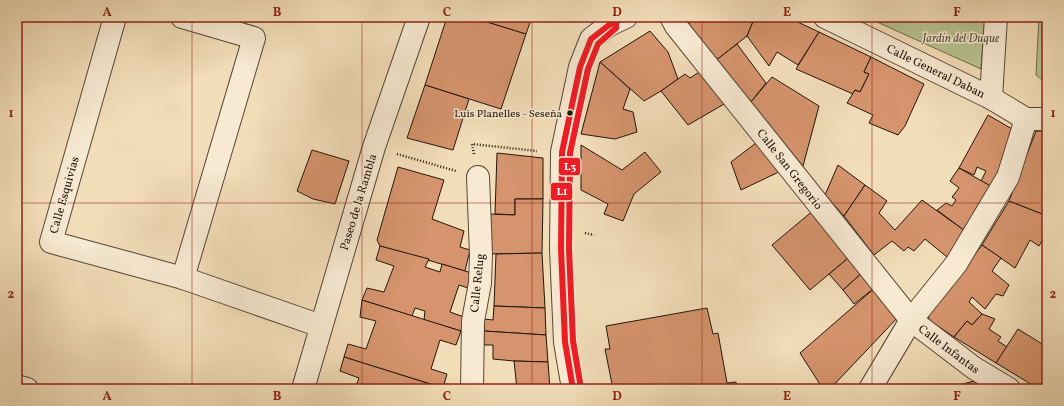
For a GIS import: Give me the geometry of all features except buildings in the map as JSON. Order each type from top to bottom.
[{"type":"street","name":"Calle Esquivias","points":[[115,17],[51,242],[183,278],[321,326]]},
{"type":"street","points":[[182,17],[254,38],[183,278]]},
{"type":"street","name":"Paseo de la Rambla","points":[[303,389],[374,147],[419,17]]},
{"type":"street","name":"Calle San Gregorio","points":[[671,17],[686,38],[911,320]]},
{"type":"street","name":"Calle General Daban","points":[[826,17],[1036,119]]},
{"type":"street","points":[[991,98],[996,17]]},
{"type":"street","points":[[573,389],[565,334],[561,249],[562,152],[580,68],[591,39],[612,20]]},
{"type":"street","points":[[870,389],[911,320],[956,264],[1008,177],[1036,119]]},
{"type":"street","name":"Calle Relug","points":[[472,389],[473,322],[480,283],[481,254],[478,177]]},
{"type":"street","name":"Calle Infantas","points":[[911,320],[974,368],[1009,389]]},
{"type":"street","points":[[17,386],[27,389]]},
{"type":"path","points":[[374,147],[478,177],[472,144],[562,152]]},
{"type":"path","points":[[584,233],[594,235]]},
{"type":"green space","name":"Jardín del Duque","points":[[866,17],[985,17],[981,69]]},
{"type":"green space","points":[[1039,17],[1047,17],[1047,84],[1036,75]]},
{"type":"transit line","name":"L3","points":[[581,388],[573,341],[569,249],[570,153],[588,69],[598,44],[616,28],[616,22],[612,17]]},
{"type":"transit line","name":"L1","points":[[573,389],[565,342],[561,249],[562,152],[580,67],[591,39],[609,25],[626,17]]},
{"type":"place","name":"Luis Planelles - Seseña","points":[[570,113]]}]
